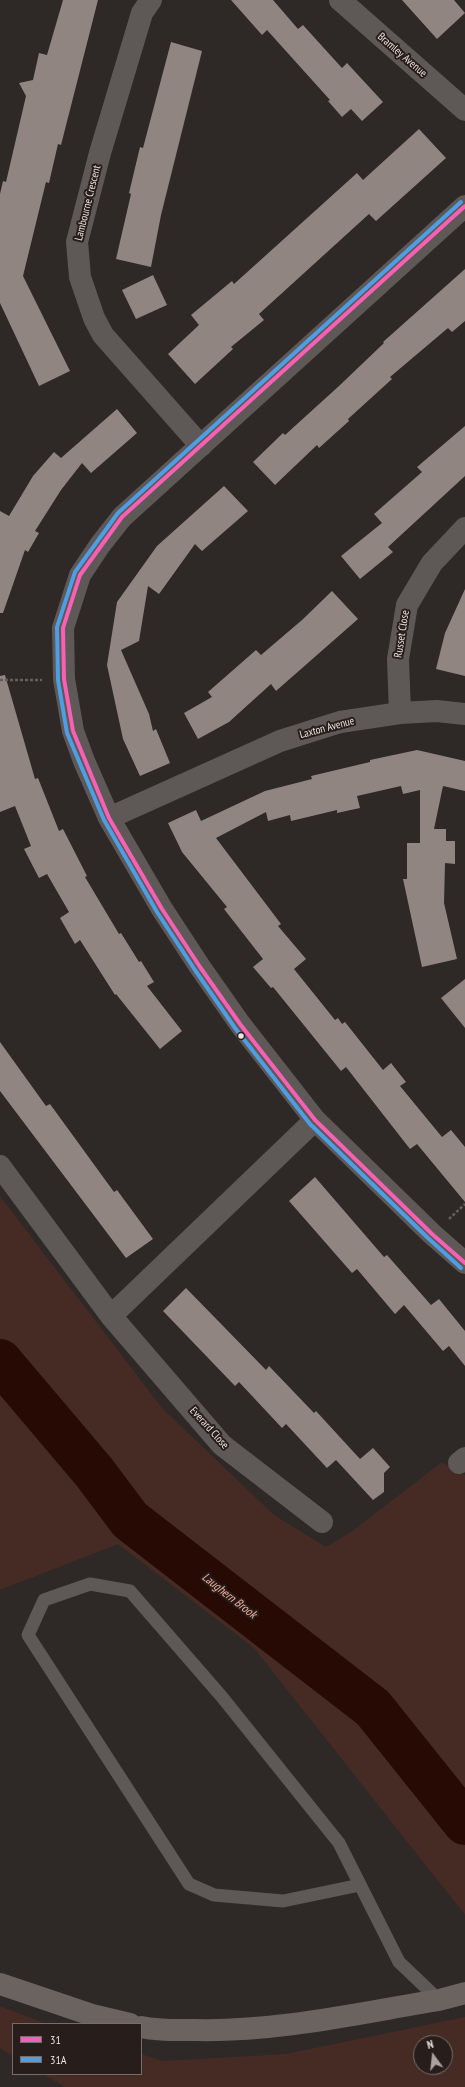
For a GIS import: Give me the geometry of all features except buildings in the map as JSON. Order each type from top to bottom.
[{"type":"main road","points":[[0,1984],[92,2015],[126,2023]]},
{"type":"main road","points":[[142,2027],[153,2030],[268,2028],[439,2000],[465,1993]]},
{"type":"street","name":"Lambourne Crescent","points":[[151,0],[142,13],[100,153],[77,242],[78,259],[85,296],[103,335],[202,446]]},
{"type":"street","name":"Bramley Avenue","points":[[340,0],[465,110]]},
{"type":"street","points":[[465,206],[202,446],[122,516],[80,575],[63,628],[64,679],[73,731],[84,761],[109,818],[162,909],[240,1024],[315,1120],[432,1234],[465,1263]]},
{"type":"street","name":"Russet Close","points":[[400,713],[398,659],[407,605],[432,563],[465,528]]},
{"type":"street","name":"Laxton Avenue","points":[[109,818],[280,741],[340,722],[400,713],[437,711],[465,714]]},
{"type":"street","points":[[111,1316],[315,1120]]},
{"type":"street","name":"Everard Close","points":[[0,1166],[111,1316],[222,1445],[322,1522]]},
{"type":"lane","points":[[360,1885],[283,1900],[214,1895],[189,1884],[28,1635],[44,1600],[90,1584],[130,1591],[222,1697],[339,1843],[399,1962],[439,2000]]},
{"type":"path","points":[[0,680],[64,679]]},
{"type":"shaded area","points":[[0,1196],[162,1408],[274,1515],[326,1547],[351,1532],[442,1462],[465,1475],[465,1915],[254,1648],[118,1544],[0,1590]]},
{"type":"shaded area","points":[[0,2006],[43,2023],[12,2023],[12,2055],[0,2048]]},
{"type":"shaded area","points":[[465,2017],[465,2087],[65,2087],[45,2075],[142,2075],[142,2054],[163,2061],[286,2054]]},
{"type":"waterway","name":"Laughern Brook","points":[[0,1361],[94,1472],[130,1520],[373,1708],[465,1823]]},
{"type":"transit line","name":"31A","points":[[461,202],[118,513],[75,572],[57,627],[58,680],[67,733],[104,820],[157,912],[235,1028],[310,1124],[461,1268]]},
{"type":"transit line","name":"31","points":[[465,206],[122,517],[80,575],[63,628],[64,679],[73,731],[109,818],[162,909],[240,1024],[315,1120],[432,1234],[465,1263]]}]
